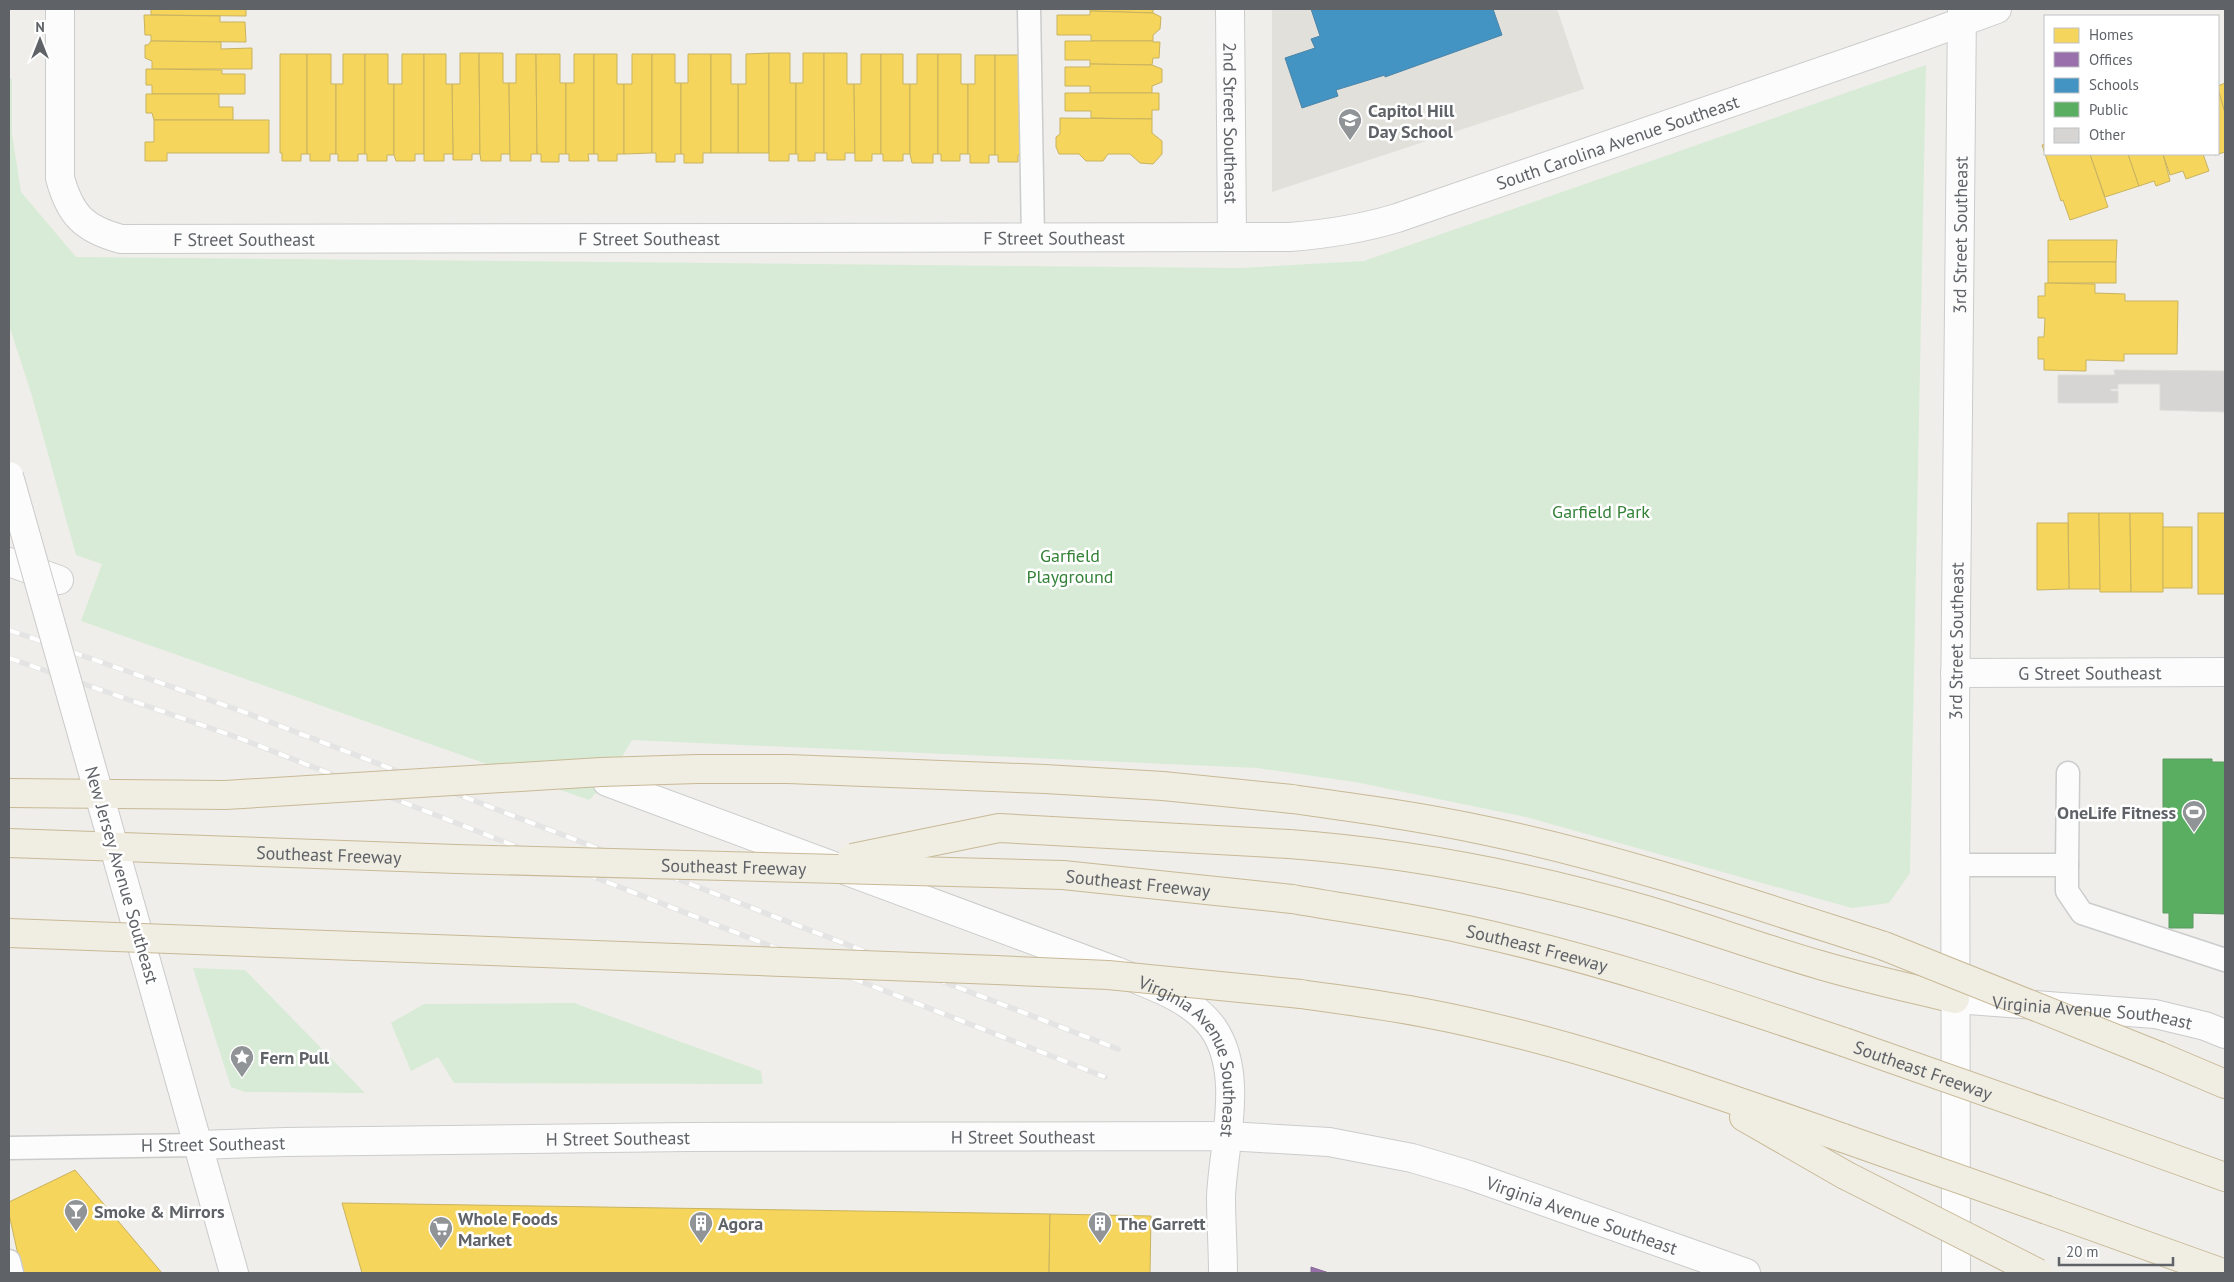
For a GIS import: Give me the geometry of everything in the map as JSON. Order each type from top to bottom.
[{"type":"highway","points":[[9,794],[225,795],[697,768],[788,769],[1045,779],[1162,786],[1292,799],[1379,811],[1487,830],[1571,851],[1884,946],[2225,1084]]},
{"type":"highway","points":[[805,867],[999,828],[1289,844],[1361,850],[1430,860],[1570,890],[1646,910],[1821,965],[1956,999]]},
{"type":"highway","name":"Southeast Freeway","points":[[9,843],[456,859],[1063,875],[1292,900],[1458,928],[1638,974],[1844,1042],[2225,1177]]},
{"type":"highway","points":[[9,933],[1118,976],[1301,994],[1425,1013],[1540,1040],[1673,1078],[2223,1273]]},
{"type":"highway","points":[[1673,1078],[1845,1175],[2038,1273]]},
{"type":"street","name":"F Street Southeast","points":[[60,9],[60,178],[66,198],[74,213],[84,223],[102,234],[121,238],[1232,237]]},
{"type":"street","name":"2nd Street Southeast","points":[[1230,9],[1232,237]]},
{"type":"street","name":"South Carolina Avenue Southeast","points":[[1232,237],[1328,234],[1388,221],[1913,40],[1962,15],[1997,9]]},
{"type":"street","name":"3rd Street Southeast","points":[[1956,1273],[1956,673],[1962,15]]},
{"type":"street","name":"New Jersey Avenue Southeast","points":[[9,476],[234,1273]]},
{"type":"street","points":[[9,562],[59,580]]},
{"type":"street","name":"G Street Southeast","points":[[1956,673],[2225,672]]},
{"type":"street","name":"Virginia Avenue Southeast","points":[[607,782],[1116,971],[1173,996],[1204,1018],[1213,1028],[1223,1050],[1230,1096],[1227,1136],[1329,1142],[1412,1158],[1469,1175],[1746,1273]]},
{"type":"street","name":"Virginia Avenue Southeast","points":[[1956,999],[2155,1014],[2205,1026],[2225,1034]]},
{"type":"street","points":[[1223,1273],[1221,1197],[1227,1136]]},
{"type":"street","name":"H Street Southeast","points":[[198,1146],[278,1142],[688,1137],[1227,1136]]},
{"type":"lane","points":[[1029,9],[1033,238]]},
{"type":"lane","points":[[2068,773],[2067,891],[2082,913],[2225,960]]},
{"type":"lane","points":[[1956,865],[2067,865]]},
{"type":"lane","name":"H Street Southeast","points":[[9,1148],[198,1146]]},
{"type":"lane","points":[[9,1260],[12,1273]]},
{"type":"shaded area","name":"Capitol Hill Day School","points":[[1272,9],[1557,9],[1584,89],[1272,192]]},
{"type":"green space","name":"Garfield Park","points":[[1926,65],[1910,873],[1889,903],[1852,908],[1526,817],[1355,782],[1257,768],[632,740],[607,782],[589,800],[81,621],[102,564],[76,555],[32,396],[9,325],[9,78],[12,79],[12,134],[21,192],[76,257],[1241,268],[1364,261]]},
{"type":"green space","points":[[193,968],[245,970],[365,1093],[245,1092],[231,1087]]},
{"type":"green space","points":[[574,1003],[761,1071],[763,1084],[454,1083],[438,1057],[411,1071],[391,1023],[424,1004]]},
{"type":"building: Homes","points":[[151,9],[246,9],[246,16],[151,15]]},
{"type":"building: Homes","points":[[1090,9],[1153,9],[1153,13],[1090,11]]},
{"type":"building: Homes","points":[[1090,11],[1153,13],[1161,17],[1160,29],[1153,35],[1153,41],[1091,41],[1091,35],[1057,35],[1057,15],[1090,15]]},
{"type":"building: Homes","points":[[144,15],[220,16],[220,22],[245,22],[246,42],[151,41],[151,35],[145,35]]},
{"type":"building: Homes","points":[[151,41],[221,42],[221,49],[252,48],[252,69],[152,69],[152,61],[145,58],[145,45],[148,45]]},
{"type":"building: Homes","points":[[1065,41],[1160,42],[1159,58],[1153,58],[1152,65],[1090,64],[1090,60],[1065,60]]},
{"type":"building: Homes","points":[[460,53],[479,53],[480,154],[472,154],[472,160],[453,160],[452,84],[460,84]]},
{"type":"building: Homes","points":[[479,53],[503,53],[503,83],[509,83],[510,154],[501,154],[501,161],[481,161]]},
{"type":"building: Homes","points":[[769,53],[769,153],[738,153],[738,84],[746,84],[746,54]]},
{"type":"building: Homes","points":[[769,53],[790,53],[790,83],[796,83],[796,154],[789,154],[789,161],[769,161]]},
{"type":"building: Homes","points":[[803,53],[824,53],[824,153],[815,153],[815,161],[798,161],[798,154],[796,154],[796,83],[803,83]]},
{"type":"building: Homes","points":[[824,53],[847,53],[847,84],[854,84],[855,153],[845,153],[845,160],[827,160],[827,153],[824,153]]},
{"type":"building: Homes","points":[[280,54],[307,54],[307,154],[301,154],[301,161],[282,161],[282,153],[280,153]]},
{"type":"building: Homes","points":[[307,54],[331,54],[331,84],[336,84],[336,154],[330,154],[330,161],[310,161],[310,154],[307,154]]},
{"type":"building: Homes","points":[[343,54],[365,54],[365,154],[358,154],[358,161],[338,161],[338,154],[336,154],[336,84],[343,84]]},
{"type":"building: Homes","points":[[365,54],[388,54],[388,84],[394,84],[394,155],[387,155],[387,161],[367,161],[367,154],[365,154]]},
{"type":"building: Homes","points":[[402,54],[424,54],[424,154],[415,154],[415,161],[396,161],[394,155],[394,84],[402,84]]},
{"type":"building: Homes","points":[[424,54],[446,54],[446,84],[452,84],[453,154],[444,154],[444,161],[424,161]]},
{"type":"building: Homes","points":[[516,54],[536,54],[537,154],[531,154],[531,161],[510,161],[509,83],[516,83]]},
{"type":"building: Homes","points":[[536,54],[560,54],[560,83],[566,83],[566,154],[559,154],[559,162],[541,162],[541,154],[537,154]]},
{"type":"building: Homes","points":[[574,54],[594,54],[594,154],[588,154],[589,161],[569,161],[569,154],[566,154],[566,83],[574,83]]},
{"type":"building: Homes","points":[[594,54],[617,54],[617,84],[624,84],[624,154],[617,154],[617,161],[598,161],[598,154],[594,154]]},
{"type":"building: Homes","points":[[632,54],[652,54],[652,153],[624,154],[624,84],[632,84]]},
{"type":"building: Homes","points":[[652,54],[675,54],[675,83],[681,83],[681,154],[675,154],[675,162],[656,162],[656,153],[652,153]]},
{"type":"building: Homes","points":[[688,54],[711,54],[711,153],[703,153],[703,163],[684,163],[684,154],[681,154],[681,83],[688,83]]},
{"type":"building: Homes","points":[[711,54],[731,54],[731,84],[738,84],[738,153],[711,153]]},
{"type":"building: Homes","points":[[861,54],[881,54],[881,154],[872,154],[872,161],[855,161],[854,84],[861,84]]},
{"type":"building: Homes","points":[[881,54],[903,54],[903,84],[910,84],[910,154],[903,154],[903,161],[883,161],[883,154],[881,154]]},
{"type":"building: Homes","points":[[917,54],[938,54],[938,154],[933,154],[933,163],[912,163],[910,154],[910,84],[917,84]]},
{"type":"building: Homes","points":[[938,54],[961,54],[961,84],[968,84],[968,154],[960,154],[960,161],[941,161],[941,154],[938,154]]},
{"type":"building: Homes","points":[[975,55],[995,55],[995,155],[989,155],[989,163],[970,163],[970,154],[968,154],[968,84],[975,84]]},
{"type":"building: Homes","points":[[995,55],[1026,55],[1027,155],[1018,155],[1018,162],[998,162],[998,155],[995,155]]},
{"type":"building: Homes","points":[[1090,64],[1152,65],[1162,69],[1162,82],[1152,86],[1152,93],[1090,93],[1090,86],[1065,86],[1065,67],[1090,67]]},
{"type":"building: Homes","points":[[146,69],[222,70],[222,74],[245,74],[245,94],[152,94],[152,85],[146,85]]},
{"type":"building: Homes","points":[[2225,83],[2225,113],[2219,92],[2219,86]]},
{"type":"building: Homes","points":[[2219,92],[2225,113],[2225,152],[2219,154]]},
{"type":"building: Homes","points":[[1065,93],[1159,93],[1159,110],[1152,110],[1152,119],[1091,118],[1091,111],[1065,111]]},
{"type":"building: Homes","points":[[146,94],[219,94],[219,107],[233,107],[233,120],[154,120],[152,113],[146,113]]},
{"type":"building: Homes","points":[[1060,118],[1152,119],[1152,133],[1162,141],[1162,154],[1153,164],[1140,163],[1130,154],[1108,154],[1103,161],[1086,161],[1079,154],[1059,154],[1056,147],[1056,137],[1060,134]]},
{"type":"building: Homes","points":[[154,120],[269,120],[269,153],[167,153],[167,161],[145,161],[145,142],[154,142]]},
{"type":"building: Homes","points":[[2045,155],[2090,155],[2108,207],[2070,220],[2063,200],[2061,201]]},
{"type":"building: Homes","points":[[2090,155],[2128,155],[2139,186],[2105,197]]},
{"type":"building: Homes","points":[[2128,155],[2163,155],[2170,181],[2156,186],[2154,181],[2139,186]]},
{"type":"building: Homes","points":[[2163,155],[2203,155],[2209,171],[2186,179],[2183,171],[2170,175]]},
{"type":"building: Homes","points":[[2048,240],[2117,240],[2116,262],[2048,262]]},
{"type":"building: Homes","points":[[2048,262],[2116,262],[2116,283],[2048,283]]},
{"type":"building: Homes","points":[[2045,283],[2095,284],[2095,293],[2125,294],[2125,301],[2178,301],[2177,354],[2124,354],[2124,361],[2086,360],[2086,371],[2044,370],[2044,359],[2038,359],[2038,337],[2044,337],[2045,318],[2038,318],[2038,296],[2045,296]]},
{"type":"building: Homes","points":[[2068,513],[2099,513],[2100,589],[2069,589]]},
{"type":"building: Homes","points":[[2099,513],[2130,513],[2131,592],[2100,592]]},
{"type":"building: Homes","points":[[2130,513],[2163,513],[2163,592],[2131,592]]},
{"type":"building: Homes","points":[[2198,513],[2225,513],[2225,594],[2198,594]]},
{"type":"building: Homes","points":[[2037,523],[2068,523],[2069,589],[2037,590]]},
{"type":"building: Homes","points":[[2163,527],[2192,527],[2192,588],[2163,588]]},
{"type":"building: Homes","points":[[75,1170],[162,1273],[22,1273],[9,1214],[9,1202]]},
{"type":"building: Homes","name":"Agora","points":[[342,1203],[1050,1214],[1049,1273],[362,1273]]},
{"type":"building: Homes","name":"The Garrett","points":[[1050,1214],[1151,1216],[1150,1273],[1049,1273]]},
{"type":"building: Offices","points":[[1311,1267],[1329,1273],[1311,1273]]},
{"type":"building: Schools","points":[[1311,9],[1493,9],[1502,35],[1385,77],[1385,75],[1336,90],[1338,96],[1302,108],[1285,58],[1315,48],[1311,39],[1320,36]]},
{"type":"building: Public","name":"OneLife Fitness","points":[[2163,759],[2212,759],[2212,762],[2225,762],[2225,914],[2193,913],[2193,928],[2169,928],[2169,913],[2163,913]]},
{"type":"building: Other","points":[[2114,370],[2225,371],[2225,412],[2160,410],[2160,384],[2118,384],[2118,389],[2111,389],[2111,391],[2118,391],[2118,403],[2058,403],[2058,375],[2115,375]]},
{"type":"railway","points":[[9,630],[244,712],[1118,1049]]},
{"type":"railway","points":[[9,658],[239,738],[1105,1077]]},
{"type":"place","name":"Capitol Hill Day School","points":[[1350,141]]},
{"type":"place","name":"OneLife Fitness","points":[[2194,833]]},
{"type":"place","name":"Fern Pull","points":[[242,1078]]},
{"type":"place","name":"Smoke & Mirrors","points":[[76,1232]]},
{"type":"place","name":"Agora","points":[[701,1244]]},
{"type":"place","name":"The Garrett","points":[[1100,1244]]},
{"type":"place","name":"Whole Foods Market","points":[[441,1249]]},
{"type":"park label","name":"Garfield Playground","points":[[1070,565]]}]
